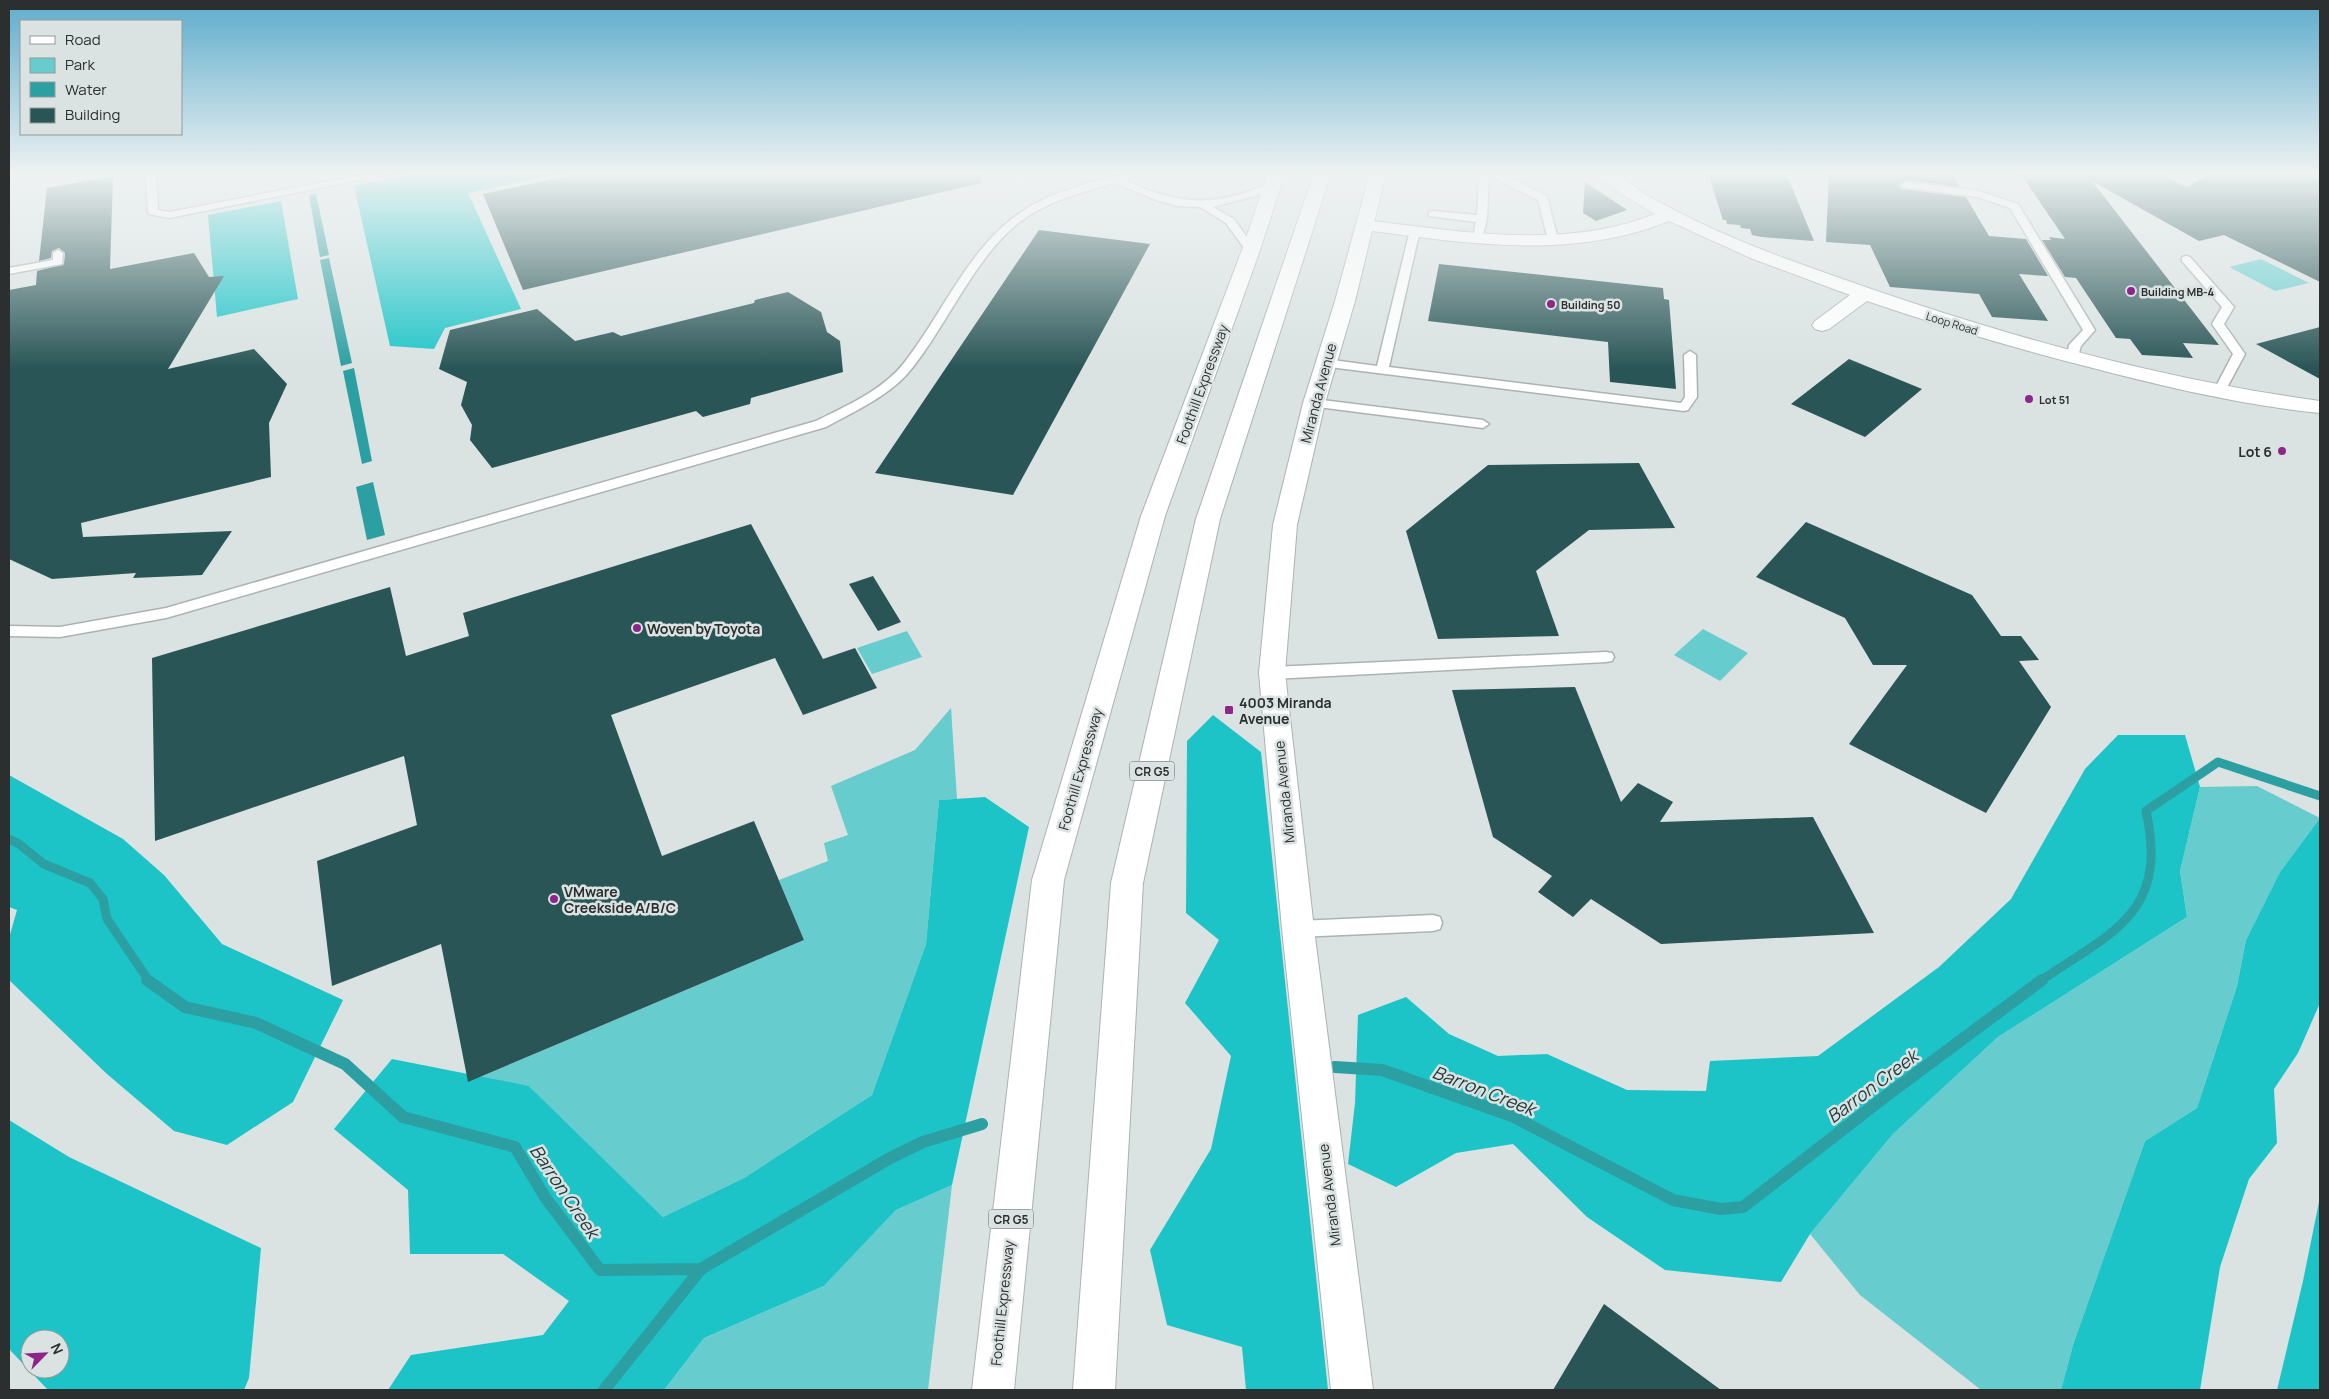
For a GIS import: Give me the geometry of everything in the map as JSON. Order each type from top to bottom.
[{"type":"main road","name":"Foothill Expressway","points":[[993,1390],[1048,880],[1153,516],[1255,238]]},
{"type":"main road","name":"CR G5","points":[[1094,1390],[1128,883],[1208,520],[1302,238]]},
{"type":"main road","name":"Miranda Avenue","points":[[1352,1390],[1298,929],[1272,673],[1285,525],[1314,403],[1345,301],[1361,238]]},
{"type":"main road","points":[[1507,238],[1514,241],[1571,238]]},
{"type":"main road","name":"Loop Road","points":[[1721,238],[1739,247],[1864,294],[1963,326],[2073,357],[2258,400],[2320,407]]},
{"type":"main road","points":[[1822,325],[1864,294]]},
{"type":"lane","points":[[9,631],[60,632],[166,613],[821,424],[868,400],[897,377],[920,350],[989,246],[997,238]]},
{"type":"lane","points":[[1243,238],[1251,250]]},
{"type":"lane","points":[[1382,370],[1413,238]]},
{"type":"lane","points":[[2034,238],[2089,330],[2075,346],[2073,357]]},
{"type":"lane","points":[[9,272],[58,262],[58,253]]},
{"type":"lane","points":[[2186,259],[2228,307],[2218,324],[2239,354],[2219,392]]},
{"type":"lane","points":[[1325,363],[1684,407],[1691,396],[1690,355]]},
{"type":"lane","points":[[1314,403],[1483,424]]},
{"type":"lane","points":[[1272,673],[1606,657]]},
{"type":"lane","points":[[1298,929],[1433,923]]},
{"type":"green space","points":[[2261,259],[2309,283],[2275,291],[2229,267]]},
{"type":"green space","points":[[1703,629],[1748,653],[1720,681],[1674,655]]},
{"type":"green space","points":[[907,631],[922,657],[872,674],[857,648]]},
{"type":"green space","points":[[951,708],[957,799],[939,800],[926,944],[872,1095],[744,1178],[663,1217],[529,1086],[468,1082],[804,940],[779,880],[828,861],[824,843],[848,835],[831,786],[915,750]]},
{"type":"green space","points":[[2257,786],[2320,818],[2280,872],[2246,940],[2237,986],[2197,1108],[2145,1141],[2073,1345],[2061,1390],[1981,1390],[1860,1295],[1810,1234],[1893,1134],[1998,1037],[2187,917],[2180,871],[2200,787]]},
{"type":"green space","points":[[952,1185],[928,1390],[664,1390],[704,1338],[824,1286],[896,1210]]},
{"type":"shaded area","points":[[210,238],[287,238],[298,299],[217,317]]},
{"type":"shaded area","points":[[366,238],[489,238],[521,309],[445,328],[434,349],[390,346]]},
{"type":"shaded area","points":[[1213,715],[1261,752],[1328,1390],[1246,1390],[1242,1347],[1167,1325],[1150,1250],[1211,1149],[1231,1056],[1185,1003],[1219,940],[1186,913],[1187,741]]},
{"type":"shaded area","points":[[2118,735],[2185,735],[2200,787],[2180,871],[2187,917],[1998,1037],[1893,1134],[1810,1234],[1781,1282],[1665,1270],[1587,1217],[1513,1144],[1456,1153],[1396,1187],[1348,1164],[1355,1103],[1358,1015],[1406,997],[1449,1034],[1498,1056],[1547,1054],[1627,1090],[1706,1091],[1710,1061],[1818,1056],[1939,967],[2011,899],[2085,769]]},
{"type":"shaded area","points":[[9,775],[123,839],[164,875],[222,944],[343,1000],[293,1102],[227,1145],[174,1131],[107,1074],[9,980],[9,938],[17,910],[9,907]]},
{"type":"shaded area","points":[[985,797],[1029,827],[952,1185],[896,1210],[824,1286],[704,1338],[664,1390],[388,1390],[411,1355],[543,1335],[569,1301],[503,1254],[410,1254],[408,1190],[334,1129],[392,1059],[529,1086],[663,1217],[744,1178],[872,1095],[926,944],[939,800]]},
{"type":"shaded area","points":[[2320,818],[2320,1003],[2298,1053],[2274,1089],[2277,1143],[2249,1179],[2220,1267],[2200,1390],[2061,1390],[2073,1345],[2145,1141],[2197,1108],[2237,986],[2246,940],[2280,872]]},
{"type":"shaded area","points":[[9,1120],[69,1157],[261,1248],[249,1378],[244,1390],[48,1390],[38,1379],[70,1379],[70,1329],[20,1329],[20,1361],[9,1349]]},
{"type":"shaded area","points":[[2320,1197],[2320,1390],[2277,1390],[2303,1281]]},
{"type":"water","points":[[317,238],[325,238],[329,255],[320,257]]},
{"type":"water","points":[[329,258],[352,363],[341,366],[320,260]]},
{"type":"water","points":[[354,368],[372,461],[362,464],[343,371]]},
{"type":"water","points":[[373,482],[385,535],[367,540],[356,487]]},
{"type":"building","points":[[41,238],[111,238],[110,269],[194,253],[209,277],[224,276],[168,369],[254,349],[287,384],[269,423],[271,477],[81,523],[83,537],[232,531],[202,575],[133,578],[136,573],[52,579],[9,559],[9,290],[36,285],[37,271],[64,264],[65,253],[59,248],[52,251],[51,258],[39,261]]},
{"type":"building","points":[[501,238],[744,238],[523,290]]},
{"type":"building","points":[[1033,238],[1105,238],[1150,244],[1013,495],[875,473]]},
{"type":"building","points":[[1779,238],[1813,238],[1814,241]]},
{"type":"building","points":[[1826,238],[2026,239],[2048,276],[2019,274],[2048,321],[1992,317],[1979,294],[1890,287],[1870,245],[1826,242]]},
{"type":"building","name":"Building MB-4","points":[[2136,238],[2219,345],[2183,343],[2193,358],[2142,355],[2130,339],[2116,338],[2076,278],[2065,277],[2042,240]]},
{"type":"building","name":"Building MB-4","points":[[2194,238],[2210,238],[2199,241]]},
{"type":"building","name":"Building MB-4","points":[[2231,238],[2320,238],[2320,282]]},
{"type":"building","name":"Building 50","points":[[1439,264],[1663,288],[1664,299],[1669,300],[1676,389],[1610,382],[1608,342],[1428,321]]},
{"type":"building","points":[[788,292],[821,312],[827,332],[840,341],[843,372],[751,398],[750,404],[703,417],[696,411],[492,468],[470,440],[472,425],[461,405],[467,382],[439,369],[450,330],[537,309],[575,341],[613,332],[621,336],[754,303],[755,300]]},
{"type":"building","points":[[2320,327],[2320,379],[2256,344]]},
{"type":"building","points":[[1849,359],[1922,389],[1865,437],[1791,404]]},
{"type":"building","points":[[1639,463],[1675,528],[1589,530],[1536,571],[1559,636],[1438,639],[1406,531],[1488,465]]},
{"type":"building","points":[[1806,522],[1972,595],[2001,636],[2021,636],[2039,660],[2019,661],[2051,707],[1986,813],[1849,744],[1907,665],[1873,665],[1845,618],[1756,577]]},
{"type":"building","points":[[751,524],[823,659],[855,648],[877,688],[803,715],[775,658],[611,715],[662,856],[754,821],[804,940],[468,1082],[441,944],[332,986],[317,861],[417,825],[404,756],[155,841],[152,658],[390,587],[406,656],[469,636],[463,613]]},
{"type":"building","points":[[873,576],[901,622],[878,631],[849,584]]},
{"type":"building","points":[[1575,687],[1621,802],[1638,783],[1673,802],[1660,822],[1813,817],[1874,933],[1661,944],[1591,899],[1573,917],[1538,892],[1552,876],[1493,837],[1452,690]]},
{"type":"building","points":[[1604,1304],[1721,1390],[1553,1390]]},
{"type":"waterway","name":"Barron Creek","points":[[2040,981],[2111,933],[2129,916],[2142,897],[2149,874],[2151,846],[2146,811],[2218,762],[2320,796]]},
{"type":"waterway","name":"Barron Creek","points":[[9,839],[19,844],[44,864],[90,883],[103,899],[107,919],[149,981]]},
{"type":"waterway","name":"Barron Creek","points":[[147,980],[185,1007],[256,1023],[345,1064],[403,1117],[515,1147],[545,1197],[600,1270],[701,1269]]},
{"type":"waterway","name":"Barron Creek","points":[[1335,1067],[1382,1070],[1512,1116],[1673,1200],[1721,1209],[1743,1207],[1886,1096],[2042,980]]},
{"type":"waterway","name":"Barron Creek","points":[[701,1269],[890,1158],[923,1142],[982,1124]]},
{"type":"waterway","points":[[604,1390],[701,1269]]},
{"type":"place","name":"Building MB-4","points":[[2131,291]]},
{"type":"place","name":"Building 50","points":[[1551,304]]},
{"type":"place","name":"Lot 51","points":[[2029,399]]},
{"type":"place","name":"Lot 6","points":[[2282,451]]},
{"type":"place","name":"Woven by Toyota","points":[[637,628]]},
{"type":"place","name":"4003 Miranda Avenue","points":[[1229,710]]},
{"type":"place","name":"VMware Creekside A/B/C","points":[[554,899]]}]
